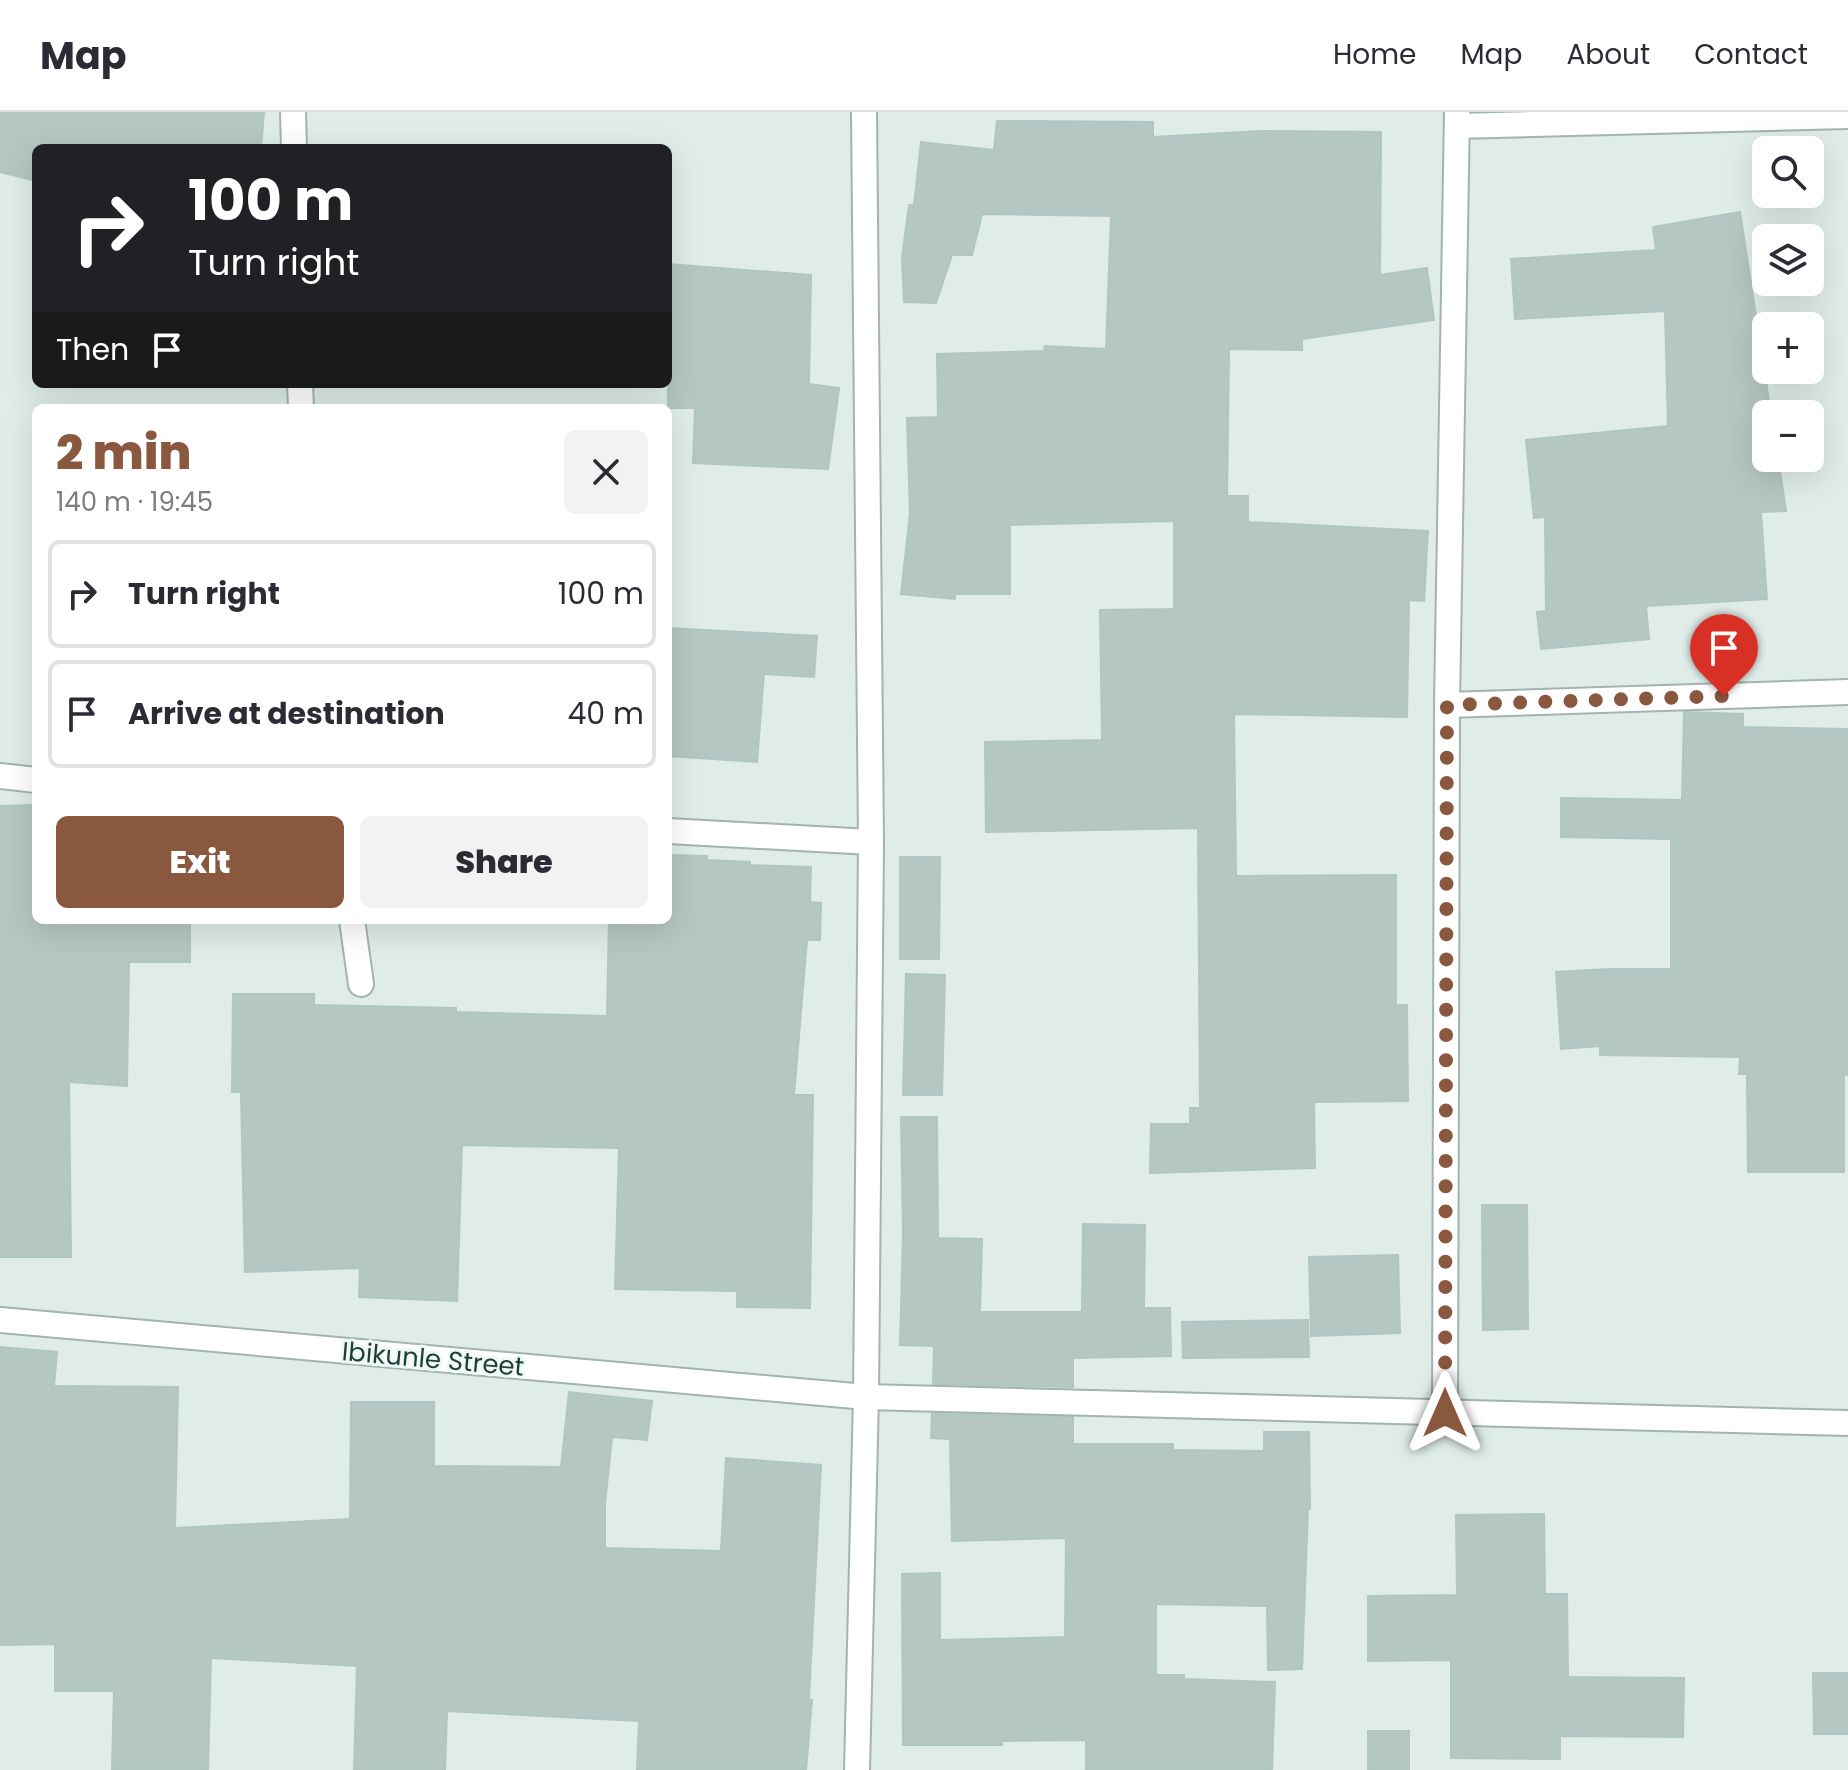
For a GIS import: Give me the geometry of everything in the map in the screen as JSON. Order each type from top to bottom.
[{"type":"street","points":[[293,112],[294,144]]},
{"type":"street","points":[[857,1770],[866,1397],[871,842],[864,112]]},
{"type":"street","points":[[1445,1413],[1447,705],[1457,119],[1848,115]]},
{"type":"street","points":[[1447,705],[1848,692]]},
{"type":"street","points":[[0,776],[32,780]]},
{"type":"street","points":[[672,831],[871,842]]},
{"type":"street","points":[[353,924],[361,984]]},
{"type":"street","name":"Ibikunle Street","points":[[0,1320],[866,1397],[1848,1423]]},
{"type":"building","points":[[0,112],[264,112],[261,144],[32,144],[32,180],[0,172]]},
{"type":"building","points":[[997,121],[1153,122],[1153,137],[1260,131],[1381,132],[1380,275],[1427,268],[1434,320],[1302,339],[1302,350],[1229,349],[1227,496],[1248,496],[1248,522],[1428,531],[1424,601],[1409,600],[1407,717],[1234,714],[1236,876],[1396,875],[1396,1005],[1407,1005],[1408,1101],[1314,1102],[1315,1168],[1150,1173],[1151,1124],[1190,1124],[1190,1108],[1200,1108],[1198,828],[986,832],[985,742],[1102,740],[1100,610],[1174,609],[1174,521],[1010,525],[1010,594],[955,594],[955,599],[901,594],[910,513],[907,418],[938,417],[937,354],[1044,351],[1045,346],[1106,349],[1111,216],[982,214],[972,255],[952,255],[936,303],[904,302],[902,258],[909,205],[914,205],[921,142],[994,150]]},
{"type":"building","points":[[1740,212],[1755,312],[1752,312],[1752,384],[1766,384],[1769,400],[1752,400],[1752,472],[1780,472],[1786,511],[1761,512],[1767,599],[1646,606],[1649,639],[1541,649],[1537,612],[1546,611],[1545,517],[1534,518],[1526,440],[1668,426],[1665,311],[1515,319],[1511,259],[1656,250],[1653,227]]},
{"type":"building","points":[[672,264],[811,275],[809,384],[839,388],[828,469],[693,463],[695,408],[672,408],[672,404],[668,404],[668,388],[672,388]]},
{"type":"building","points":[[672,628],[817,636],[814,677],[764,674],[757,762],[672,756]]},
{"type":"building","points":[[1684,712],[1743,714],[1743,727],[1848,729],[1848,1075],[1844,1075],[1844,1172],[1748,1172],[1747,1074],[1739,1074],[1740,1057],[1600,1055],[1600,1046],[1561,1049],[1556,972],[1671,969],[1671,839],[1561,837],[1561,798],[1682,800]]},
{"type":"building","points":[[32,805],[32,924],[190,924],[190,962],[129,962],[127,1086],[69,1082],[71,1257],[0,1257],[0,806]]},
{"type":"building","points":[[672,855],[707,856],[707,860],[750,862],[750,865],[811,867],[810,902],[821,903],[820,940],[807,940],[794,1095],[813,1095],[810,1308],[737,1307],[737,1291],[615,1289],[619,1148],[462,1145],[457,1301],[359,1297],[360,1268],[245,1272],[241,1092],[232,1092],[233,994],[314,994],[314,1005],[607,1016],[609,924],[672,924]]},
{"type":"building","points":[[900,857],[940,857],[939,959],[900,959]]},
{"type":"building","points":[[906,974],[945,975],[942,1095],[903,1095]]},
{"type":"building","points":[[901,1117],[937,1117],[938,1238],[982,1239],[980,1312],[1082,1312],[1083,1224],[1145,1225],[1144,1308],[1170,1308],[1171,1356],[1073,1358],[1073,1387],[933,1384],[934,1346],[900,1345],[903,1232]]},
{"type":"building","points":[[1482,1205],[1527,1205],[1528,1329],[1483,1330]]},
{"type":"building","points":[[1398,1255],[1400,1333],[1311,1336],[1309,1257]]},
{"type":"building","points":[[1308,1320],[1309,1357],[1183,1358],[1182,1322]]},
{"type":"building","points":[[0,1347],[57,1352],[54,1386],[178,1387],[175,1528],[350,1519],[351,1402],[434,1402],[434,1466],[561,1467],[569,1392],[652,1401],[647,1440],[612,1437],[605,1504],[605,1548],[721,1551],[726,1458],[821,1465],[809,1699],[812,1700],[806,1770],[637,1770],[639,1721],[447,1711],[445,1770],[354,1770],[357,1666],[211,1658],[208,1770],[112,1770],[114,1691],[55,1691],[55,1644],[0,1645]]},
{"type":"building","points":[[932,1414],[1073,1417],[1073,1444],[1173,1444],[1173,1450],[1264,1451],[1264,1432],[1309,1432],[1310,1509],[1302,1669],[1268,1670],[1267,1606],[1156,1604],[1156,1675],[1275,1682],[1272,1770],[1086,1770],[1086,1740],[1002,1741],[1002,1745],[903,1745],[902,1574],[940,1573],[940,1640],[1065,1637],[1066,1538],[952,1541],[950,1439],[931,1438]]},
{"type":"building","points":[[1544,1514],[1545,1594],[1567,1594],[1568,1677],[1684,1678],[1683,1737],[1560,1736],[1560,1759],[1451,1758],[1451,1660],[1368,1661],[1368,1596],[1457,1595],[1456,1515]]},
{"type":"building","points":[[1813,1673],[1848,1673],[1848,1734],[1814,1734]]},
{"type":"building","points":[[1368,1731],[1409,1731],[1409,1770],[1368,1770]]},
{"type":"route","points":[[1445,1413],[1447,705],[1724,696]]}]
